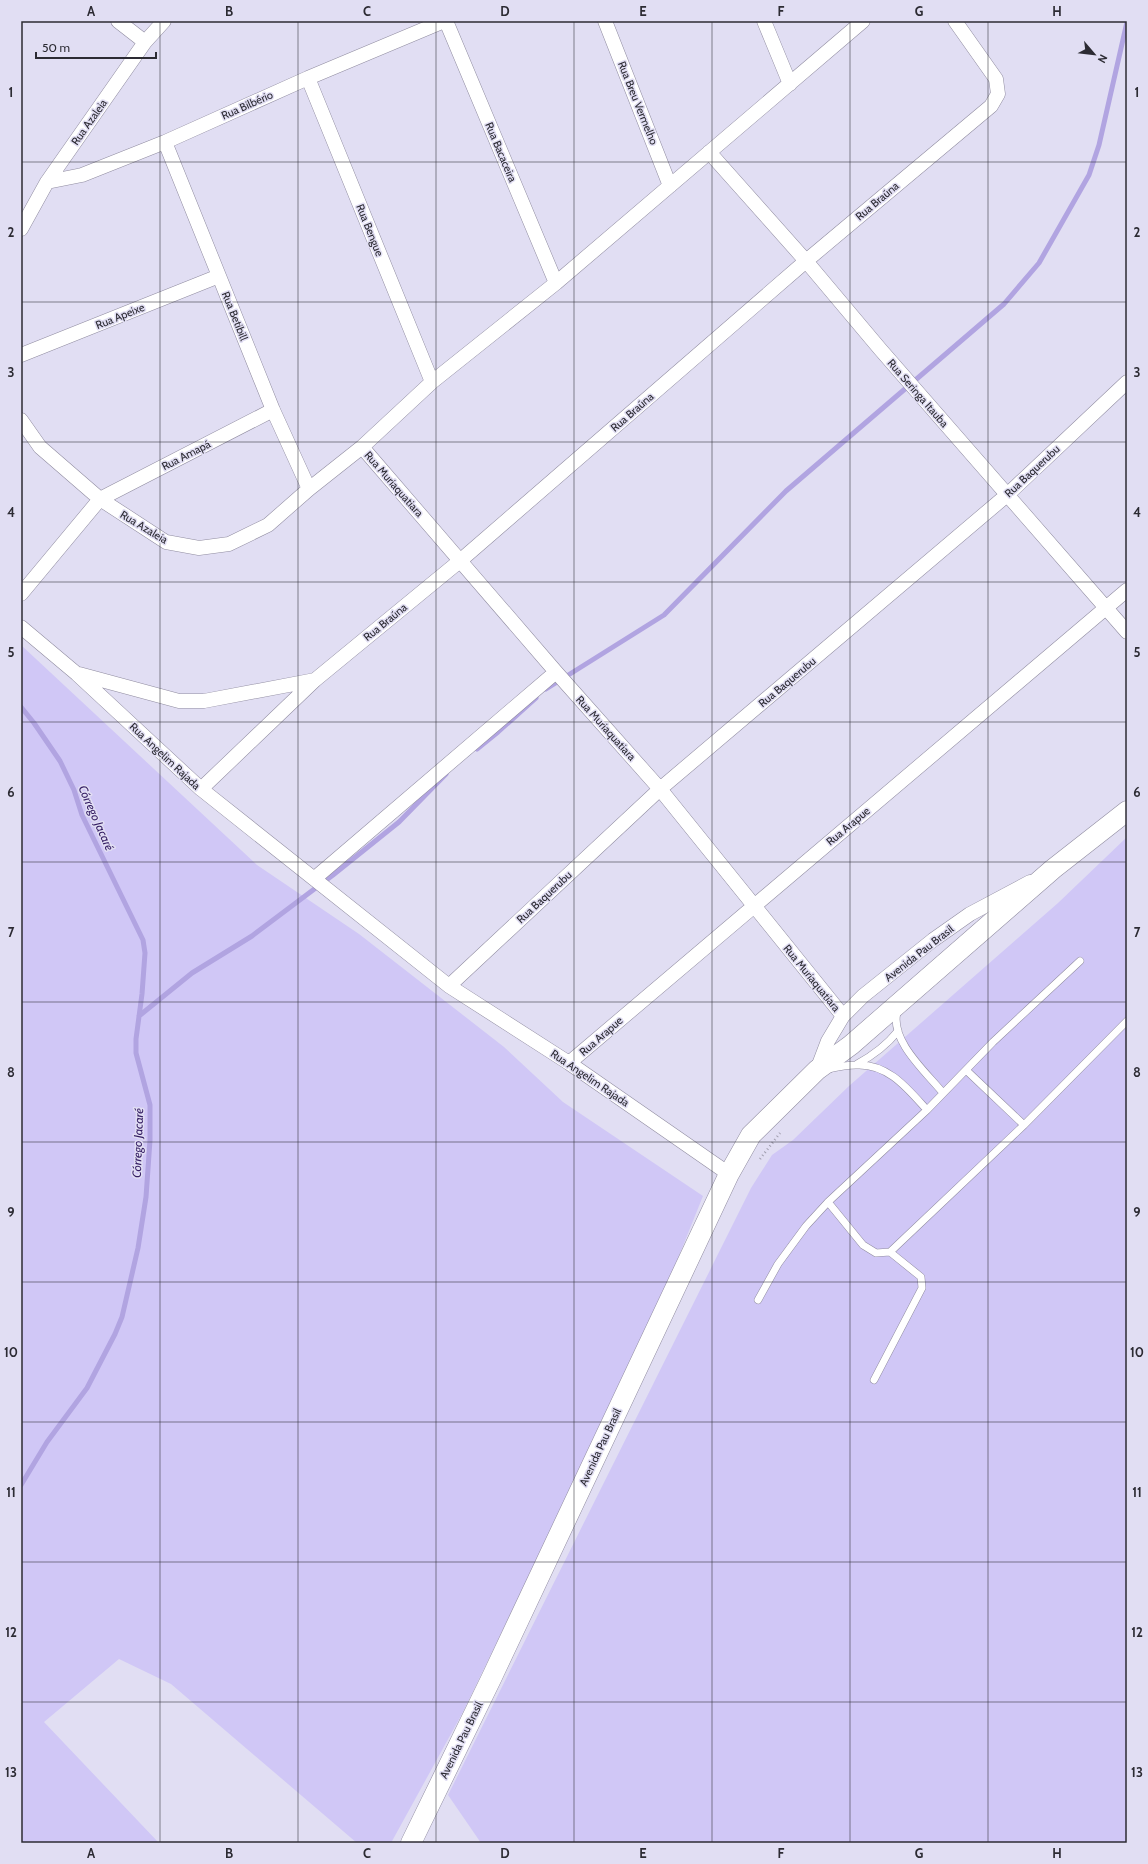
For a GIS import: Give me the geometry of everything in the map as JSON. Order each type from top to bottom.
[{"type":"main road","name":"Avenida Pau Brasil","points":[[411,1843],[491,1679],[729,1174],[751,1135],[817,1070],[852,1045],[899,1002],[1053,869],[1127,810]]},
{"type":"street","points":[[118,21],[145,42]]},
{"type":"street","name":"Rua Azaleia","points":[[21,229],[47,182],[145,42],[164,21]]},
{"type":"street","name":"Rua Bilbério","points":[[47,182],[82,175],[165,142],[308,78],[445,21]]},
{"type":"street","name":"Rua Bacaceira","points":[[445,21],[556,283]]},
{"type":"street","name":"Rua Breu Vermelho","points":[[605,21],[670,186]]},
{"type":"street","points":[[764,21],[790,84]]},
{"type":"street","name":"Rua Azaleia","points":[[21,420],[40,447],[100,499],[166,542],[199,548],[229,544],[268,525],[309,489],[362,447],[432,382],[556,283],[863,21]]},
{"type":"street","name":"Rua Braúna","points":[[201,789],[315,680],[461,560],[806,261],[991,106],[998,94],[996,79],[955,21]]},
{"type":"street","name":"Rua Bengue","points":[[308,78],[432,382]]},
{"type":"street","name":"Rua Betibill","points":[[165,142],[273,410],[309,489]]},
{"type":"street","name":"Rua Seringa Itauba","points":[[709,152],[806,261],[880,349],[1127,632]]},
{"type":"street","name":"Rua Apeixe","points":[[21,355],[219,276]]},
{"type":"street","name":"Rua Baquerubu","points":[[449,986],[660,789],[1007,495],[1127,382]]},
{"type":"street","name":"Rua Amapá","points":[[100,499],[273,410]]},
{"type":"street","name":"Rua Muriaquatiara","points":[[362,447],[461,560],[557,674],[660,789],[843,1016]]},
{"type":"street","points":[[21,594],[100,499]]},
{"type":"street","name":"Rua Arapue","points":[[569,1063],[1127,590]]},
{"type":"street","name":"Rua Angelim Rajada","points":[[21,627],[77,674],[201,789],[449,986],[569,1063],[729,1174]]},
{"type":"street","points":[[77,674],[179,701],[204,701],[315,680]]},
{"type":"street","points":[[321,883],[557,674]]},
{"type":"street","name":"Avenida Pau Brasil","points":[[817,1070],[828,1041],[843,1016],[869,992],[933,940],[964,918],[1053,869]]},
{"type":"lane","points":[[758,1300],[778,1264],[806,1226],[828,1202],[927,1110],[993,1042],[1080,961]]},
{"type":"lane","points":[[899,1002],[894,1021],[901,1042],[943,1093]]},
{"type":"lane","points":[[828,1202],[863,1245],[876,1253],[890,1252],[1024,1125],[1127,1021]]},
{"type":"lane","points":[[817,1070],[857,1064],[875,1055],[898,1031]]},
{"type":"lane","points":[[857,1064],[882,1069],[903,1084],[927,1110]]},
{"type":"lane","points":[[966,1070],[1024,1125]]},
{"type":"lane","points":[[874,1380],[922,1288],[921,1277],[890,1252]]},
{"type":"path","points":[[757,1163],[781,1132]]},
{"type":"shaded area","points":[[21,645],[257,865],[359,934],[504,1047],[563,1102],[703,1196],[656,1313],[463,1712],[391,1843],[357,1843],[171,1684],[119,1659],[44,1722],[159,1843],[21,1843]]},
{"type":"shaded area","points":[[1127,837],[1127,1843],[481,1843],[448,1795],[751,1188],[772,1155],[793,1140],[849,1086],[1058,903]]},
{"type":"waterway","points":[[546,689],[664,615],[786,491],[1004,304],[1039,263],[1089,175],[1099,145],[1127,22]]},
{"type":"waterway","points":[[477,749],[536,698]]},
{"type":"waterway","name":"Córrego Jacaré","points":[[21,707],[60,761],[74,790],[82,815],[143,940],[145,953],[142,994],[136,1039],[136,1053],[150,1105],[150,1140],[146,1197],[138,1248],[122,1317],[115,1334],[87,1388],[47,1442],[21,1485]]},
{"type":"waterway","points":[[139,1016],[192,973],[252,936],[333,875],[399,822],[446,774]]}]
